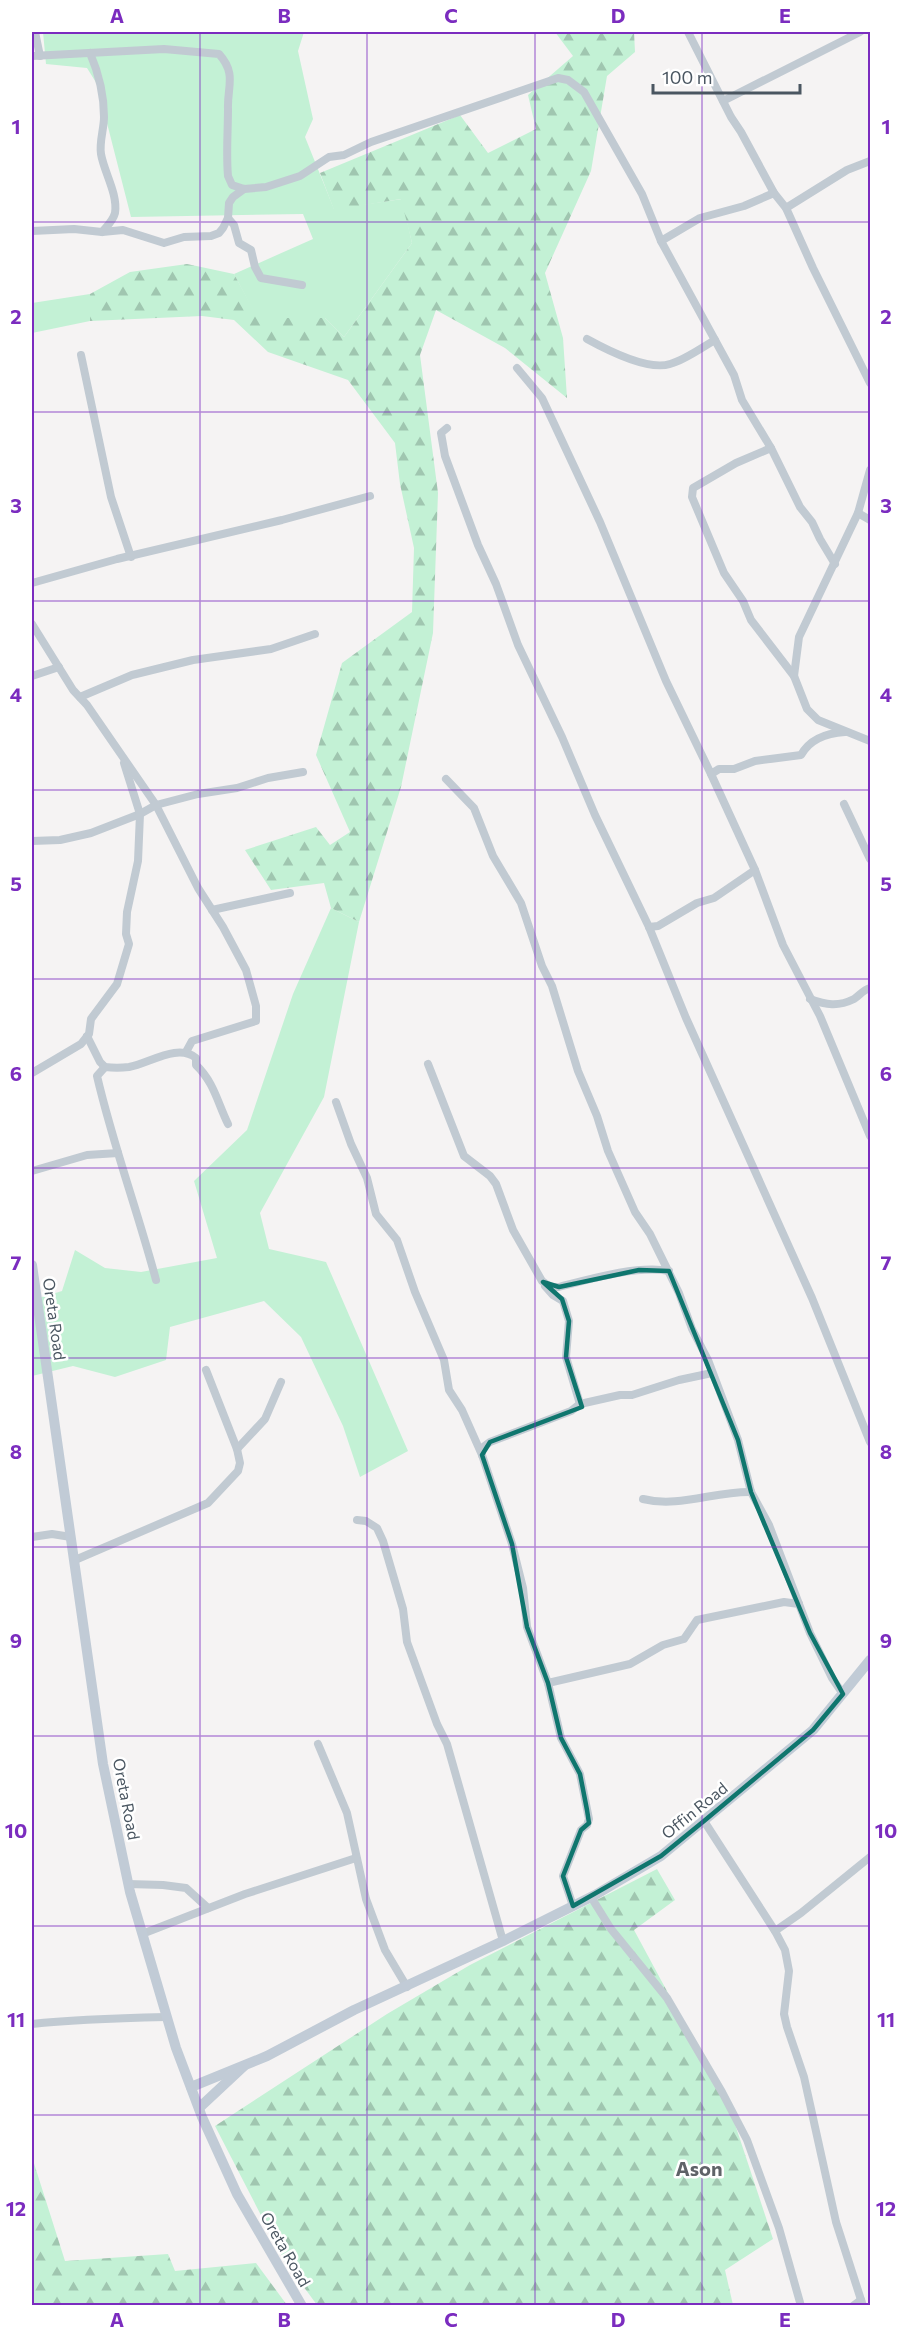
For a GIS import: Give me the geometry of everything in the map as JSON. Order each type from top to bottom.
[{"type":"street","points":[[35,32],[34,55],[164,49],[219,54],[227,66],[231,87],[227,107],[228,176],[232,185],[244,189],[266,187],[294,178],[329,157],[344,155],[371,142],[558,78],[563,78],[579,88],[589,99],[642,194],[661,241],[734,375],[742,400],[771,448],[793,495],[812,522],[819,539],[835,564]]},
{"type":"street","points":[[688,32],[774,193],[786,208],[870,383]]},
{"type":"street","points":[[723,101],[860,32]]},
{"type":"street","points":[[90,53],[97,69],[101,88],[104,117],[100,146],[115,210],[113,220],[102,232]]},
{"type":"street","points":[[786,208],[847,170],[870,161]]},
{"type":"street","points":[[32,231],[123,230],[164,243],[184,237],[211,236],[219,233],[228,218],[229,203],[244,189]]},
{"type":"street","points":[[661,241],[700,218],[744,206],[774,193]]},
{"type":"street","points":[[228,218],[234,225],[239,243],[251,250],[255,267],[261,278],[302,285]]},
{"type":"street","points":[[587,339],[620,357],[663,366],[715,340]]},
{"type":"street","points":[[81,355],[111,497],[130,557]]},
{"type":"street","points":[[517,368],[535,388],[547,408],[600,522],[666,681],[754,870],[783,945],[820,1016],[870,1136]]},
{"type":"street","points":[[447,428],[441,433],[441,441],[482,555],[496,584],[521,651],[562,737],[595,816],[649,927],[686,1018],[812,1298],[870,1442]]},
{"type":"street","points":[[771,448],[736,463],[693,488],[692,497],[724,573],[743,601],[751,620],[794,676],[807,709],[818,720],[870,741]]},
{"type":"street","points":[[794,676],[799,637],[858,513],[870,471]]},
{"type":"street","points":[[32,584],[370,496]]},
{"type":"street","points":[[858,513],[870,520]]},
{"type":"street","points":[[32,624],[73,690],[156,805],[198,888],[246,970],[256,1006],[256,1022],[192,1041],[186,1052]]},
{"type":"street","points":[[80,697],[132,675],[192,660],[271,649],[315,634]]},
{"type":"street","points":[[32,676],[59,667]]},
{"type":"street","points":[[711,774],[719,769],[734,769],[755,761],[801,754],[814,740],[845,732]]},
{"type":"street","points":[[32,1073],[81,1044],[87,1036],[91,1019],[117,984],[129,944],[126,934],[127,912],[138,861],[140,814],[121,755]]},
{"type":"street","points":[[32,841],[60,840],[92,833],[140,814],[156,805],[198,794],[237,788],[268,778],[303,772]]},
{"type":"street","points":[[446,780],[474,808],[493,856],[521,903],[542,966],[552,986],[578,1071],[597,1116],[611,1159],[635,1212],[650,1234],[669,1271],[738,1440],[751,1492],[769,1525],[823,1660],[843,1694]]},
{"type":"street","points":[[844,804],[870,859]]},
{"type":"street","points":[[649,927],[658,926],[697,903],[714,898],[754,870]]},
{"type":"street","points":[[212,910],[290,893]]},
{"type":"street","points":[[810,999],[828,1006],[854,999],[870,988]]},
{"type":"street","points":[[87,1036],[100,1062],[105,1067],[130,1067],[177,1052],[186,1052],[196,1058],[196,1065],[208,1079],[228,1124]]},
{"type":"street","points":[[428,1064],[464,1156],[490,1176],[496,1184],[513,1230],[543,1282],[553,1295],[563,1301],[568,1321],[566,1357],[580,1404]]},
{"type":"street","points":[[105,1067],[97,1076],[108,1125],[156,1280]]},
{"type":"street","points":[[336,1102],[351,1144],[367,1178],[376,1214],[397,1240],[415,1292],[444,1360],[449,1390],[462,1410],[482,1455],[512,1544],[523,1588],[527,1627],[548,1683],[561,1738],[580,1774],[589,1819],[587,1825],[581,1830],[563,1876],[573,1906]]},
{"type":"street","points":[[32,1171],[87,1155],[118,1153]]},
{"type":"street","name":"Oreta Road","points":[[32,1265],[103,1764],[128,1884],[166,2017],[198,2108],[237,2194],[302,2306]]},
{"type":"street","points":[[543,1282],[550,1287],[559,1287],[639,1270],[669,1271]]},
{"type":"street","points":[[75,1560],[208,1503],[238,1471],[240,1460],[237,1449],[206,1370]]},
{"type":"street","points":[[482,1455],[482,1448],[490,1442],[571,1411],[580,1404],[620,1395],[632,1395],[679,1380],[712,1373]]},
{"type":"street","points":[[237,1449],[265,1419],[281,1382]]},
{"type":"street","points":[[643,1499],[656,1502],[690,1500],[735,1492],[751,1492]]},
{"type":"street","points":[[357,1520],[366,1521],[377,1528],[382,1541],[403,1609],[408,1642],[437,1724],[447,1744],[503,1941]]},
{"type":"street","points":[[32,1537],[52,1534],[72,1537]]},
{"type":"street","points":[[548,1683],[639,1660],[663,1645],[684,1639],[697,1620],[784,1602],[799,1604]]},
{"type":"street","name":"Offin Road","points":[[244,2066],[354,2010],[407,1988],[455,1962],[591,1897],[661,1856],[813,1730],[870,1661]]},
{"type":"street","points":[[318,1744],[347,1813],[366,1899],[385,1950],[407,1988]]},
{"type":"street","points":[[704,1821],[785,1950],[789,1971],[784,2014],[804,2077],[838,2230],[862,2303],[853,2306]]},
{"type":"street","points":[[775,1931],[870,1857]]},
{"type":"street","points":[[142,1934],[208,1908],[356,1858]]},
{"type":"street","points":[[128,1884],[186,1888],[208,1908]]},
{"type":"street","points":[[591,1897],[611,1929],[666,1998],[722,2092],[747,2140],[779,2228],[801,2306]]},
{"type":"street","points":[[32,2024],[66,2020],[94,2021],[166,2017]]},
{"type":"street","points":[[191,2087],[218,2074],[244,2066]]},
{"type":"street","points":[[198,2108],[244,2066]]},
{"type":"highlighted area","points":[[639,1270],[669,1271],[738,1440],[751,1492],[810,1633],[843,1694],[813,1730],[661,1856],[573,1906],[563,1876],[581,1830],[589,1823],[580,1774],[561,1738],[548,1683],[527,1627],[512,1544],[482,1455],[490,1442],[582,1407],[566,1357],[569,1321],[562,1299],[543,1282],[559,1287]]},
{"type":"green space","points":[[43,32],[304,32],[298,51],[313,119],[305,137],[334,209],[402,199],[412,243],[344,337],[325,318],[257,318],[234,274],[313,239],[303,214],[131,217],[97,84],[87,68],[46,64]]},
{"type":"green space","points":[[555,32],[634,32],[635,52],[607,76],[591,171],[545,273],[563,338],[567,398],[505,348],[436,310],[420,355],[438,493],[433,633],[401,787],[359,922],[331,908],[324,883],[271,890],[245,850],[316,827],[330,845],[350,832],[316,755],[342,663],[412,612],[414,548],[400,484],[395,443],[348,380],[268,352],[234,320],[202,316],[90,321],[90,294],[130,272],[187,264],[234,274],[258,318],[325,318],[344,337],[412,243],[401,199],[334,210],[320,173],[460,115],[488,153],[536,129],[528,95],[573,56]]},
{"type":"green space","points":[[90,294],[90,321],[32,333],[32,303]]},
{"type":"green space","points":[[331,908],[359,922],[324,1097],[260,1213],[269,1249],[326,1262],[408,1451],[360,1477],[343,1426],[301,1337],[264,1301],[170,1327],[166,1360],[115,1377],[73,1366],[32,1376],[32,1300],[62,1291],[75,1250],[105,1268],[141,1272],[217,1258],[194,1181],[247,1130],[293,994]]},
{"type":"green space","points":[[657,1869],[675,1900],[634,1930],[729,2106],[773,2239],[725,2270],[733,2305],[317,2305],[284,2260],[215,2126],[387,2014],[470,1965]]},
{"type":"green space","points":[[32,2157],[65,2261],[168,2254],[175,2271],[256,2263],[287,2305],[32,2305]]},
{"type":"district","name":"Ason","points":[[699,2168]]}]
